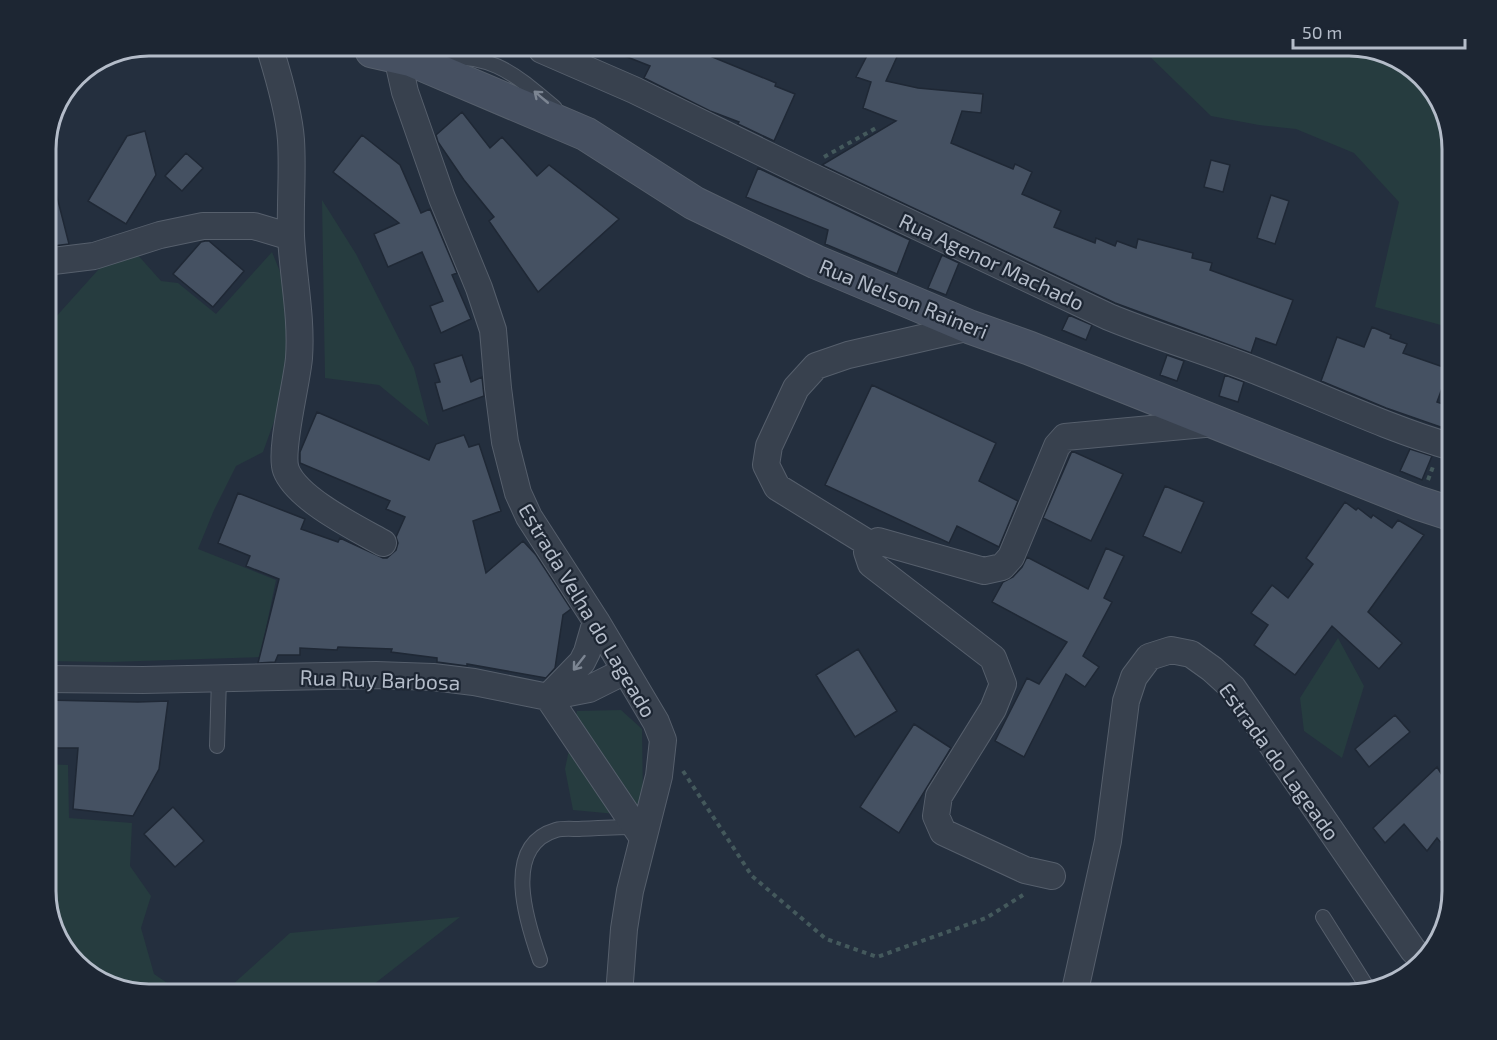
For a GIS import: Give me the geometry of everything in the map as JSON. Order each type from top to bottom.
[{"type":"main road","name":"Rua Nelson Raineri","points":[[400,56],[586,134],[694,204],[816,262],[970,327],[1029,348],[1442,510]]},
{"type":"street","points":[[272,56],[291,139],[291,237],[300,314],[299,348],[286,441],[285,468],[290,478],[308,497],[383,543]]},
{"type":"street","name":"Estrada Velha do Lageado","points":[[398,56],[405,92],[442,198],[479,288],[493,330],[505,442],[518,493],[529,517],[596,621],[656,722],[663,740],[659,776],[639,832],[624,929],[620,985]]},
{"type":"street","name":"Rua Agenor Machado","points":[[556,56],[634,90],[800,171],[1140,330],[1262,373],[1353,412],[1442,444]]},
{"type":"street","points":[[56,261],[94,256],[160,235],[203,226],[254,226],[291,237]]},
{"type":"street","points":[[870,545],[777,487],[766,465],[769,446],[796,388],[816,366],[849,355],[970,327]]},
{"type":"street","points":[[1052,876],[1025,870],[943,832],[936,816],[939,796],[993,709],[1003,684],[993,658],[871,564],[867,552],[870,545],[878,541],[984,571],[1002,567],[1011,557],[1057,446],[1065,437],[1221,423]]},
{"type":"street","points":[[548,697],[582,662],[596,621]]},
{"type":"street","name":"Estrada do Lageado","points":[[1076,985],[1108,841],[1126,701],[1134,677],[1149,657],[1171,650],[1191,654],[1233,688],[1417,954]]},
{"type":"street","points":[[548,697],[589,689],[625,671]]},
{"type":"street","name":"Rua Ruy Barbosa","points":[[56,679],[143,680],[376,675],[433,677],[474,682],[548,697]]},
{"type":"street","points":[[548,697],[639,832]]},
{"type":"lane","points":[[217,746],[219,678]]},
{"type":"lane","points":[[540,960],[523,901],[525,858],[538,840],[556,830],[639,832]]},
{"type":"lane","points":[[1323,917],[1365,983]]},
{"type":"path","points":[[800,171],[876,128]]},
{"type":"path","points":[[1418,502],[1442,456]]},
{"type":"path","points":[[663,740],[752,876],[826,939],[877,957],[986,918],[1052,876]]},
{"type":"green space","points":[[1149,56],[1361,56],[1390,65],[1410,79],[1429,102],[1441,136],[1442,325],[1375,307],[1399,202],[1354,153],[1296,129],[1211,116]]},
{"type":"green space","points":[[322,200],[356,254],[414,368],[429,426],[379,385],[325,378]]},
{"type":"green space","points":[[272,252],[287,289],[290,335],[281,402],[263,452],[236,466],[198,549],[276,580],[260,657],[110,662],[56,661],[56,317],[98,270],[111,260],[136,253],[161,281],[178,283],[216,314]]},
{"type":"green space","points":[[1338,638],[1364,686],[1342,758],[1304,731],[1300,698]]},
{"type":"green space","points":[[621,710],[642,729],[643,801],[616,814],[573,810],[565,769],[577,711]]},
{"type":"green space","points":[[56,764],[68,765],[69,818],[132,823],[130,866],[151,896],[141,928],[154,974],[170,985],[136,984],[107,975],[83,957],[68,938],[59,916],[56,898]]},
{"type":"green space","points":[[460,917],[373,985],[232,985],[290,933]]},
{"type":"building","points":[[625,56],[710,56],[776,83],[775,86],[795,94],[774,141],[738,124],[739,122],[710,111],[644,78],[650,66]]},
{"type":"building","points":[[867,56],[897,56],[886,81],[918,88],[983,94],[981,113],[962,111],[951,143],[1013,169],[1015,164],[1032,172],[1022,194],[1061,211],[1054,227],[1095,243],[1096,238],[1115,246],[1117,241],[1136,248],[1138,239],[1193,253],[1192,258],[1212,263],[1210,270],[1293,300],[1276,345],[1256,338],[1251,353],[1115,303],[822,165],[896,121],[863,108],[871,82],[856,77]]},
{"type":"building","points":[[462,112],[490,148],[502,137],[537,176],[549,165],[619,219],[538,292],[489,221],[494,217],[464,180],[438,142],[436,135]]},
{"type":"building","points":[[145,131],[156,175],[126,224],[88,201],[127,136]]},
{"type":"building","points":[[362,135],[400,165],[421,213],[430,209],[457,273],[452,275],[471,319],[441,333],[430,306],[443,301],[422,252],[388,267],[374,234],[399,223],[333,172]]},
{"type":"building","points":[[186,153],[203,168],[182,191],[165,176]]},
{"type":"building","points":[[1211,160],[1230,165],[1223,192],[1204,187]]},
{"type":"building","points":[[758,168],[910,240],[897,274],[825,244],[828,230],[746,197]]},
{"type":"building","points":[[56,193],[69,244],[56,246]]},
{"type":"building","points":[[1271,195],[1289,201],[1275,244],[1257,238]]},
{"type":"building","points":[[209,241],[244,271],[213,307],[173,274],[201,242]]},
{"type":"building","points":[[942,255],[959,263],[946,295],[928,288]]},
{"type":"building","points":[[1069,315],[1092,325],[1086,340],[1062,330]]},
{"type":"building","points":[[1372,327],[1391,335],[1390,338],[1407,344],[1403,353],[1442,367],[1442,388],[1437,402],[1442,404],[1442,428],[1386,408],[1321,381],[1337,337],[1364,347]]},
{"type":"building","points":[[462,355],[471,382],[482,377],[484,396],[443,411],[435,383],[440,382],[434,364]]},
{"type":"building","points":[[1167,355],[1184,361],[1177,381],[1160,375]]},
{"type":"building","points":[[1225,375],[1244,382],[1238,402],[1219,396]]},
{"type":"building","points":[[872,385],[996,443],[979,481],[1018,501],[999,547],[957,526],[949,543],[825,485]]},
{"type":"building","points":[[317,412],[429,460],[436,444],[464,435],[469,447],[479,444],[501,511],[473,521],[486,573],[523,541],[536,555],[571,609],[563,615],[555,668],[546,678],[467,664],[467,666],[437,662],[437,658],[391,652],[392,649],[300,648],[300,655],[278,655],[275,662],[258,663],[279,579],[246,566],[250,556],[218,543],[238,493],[305,519],[301,529],[338,542],[340,538],[383,558],[387,558],[396,550],[398,543],[396,537],[405,517],[386,509],[390,501],[300,463],[300,452]]},
{"type":"building","points":[[1410,449],[1432,456],[1422,480],[1400,471]]},
{"type":"building","points":[[1072,451],[1123,474],[1091,541],[1043,518]]},
{"type":"building","points":[[1165,486],[1204,502],[1181,553],[1143,536]]},
{"type":"building","points":[[1345,502],[1371,518],[1373,515],[1392,528],[1398,520],[1424,535],[1368,612],[1402,643],[1379,669],[1332,626],[1295,675],[1254,645],[1268,625],[1251,613],[1272,585],[1288,598],[1313,564],[1306,558]]},
{"type":"building","points":[[1106,548],[1124,556],[1104,598],[1112,602],[1083,656],[1099,667],[1085,687],[1066,674],[1024,757],[995,741],[1027,678],[1039,684],[1067,642],[992,602],[1003,582],[1013,577],[1027,557],[1088,589]]},
{"type":"building","points":[[858,649],[897,711],[855,737],[816,675]]},
{"type":"building","points":[[56,700],[168,701],[159,769],[133,816],[73,809],[78,748],[56,748]]},
{"type":"building","points":[[1395,715],[1410,732],[1369,767],[1355,749]]},
{"type":"building","points":[[914,724],[951,748],[899,833],[860,807]]},
{"type":"building","points":[[1437,767],[1442,775],[1442,844],[1437,838],[1427,851],[1404,824],[1385,843],[1373,828]]},
{"type":"building","points":[[173,807],[204,841],[175,867],[144,834]]}]
